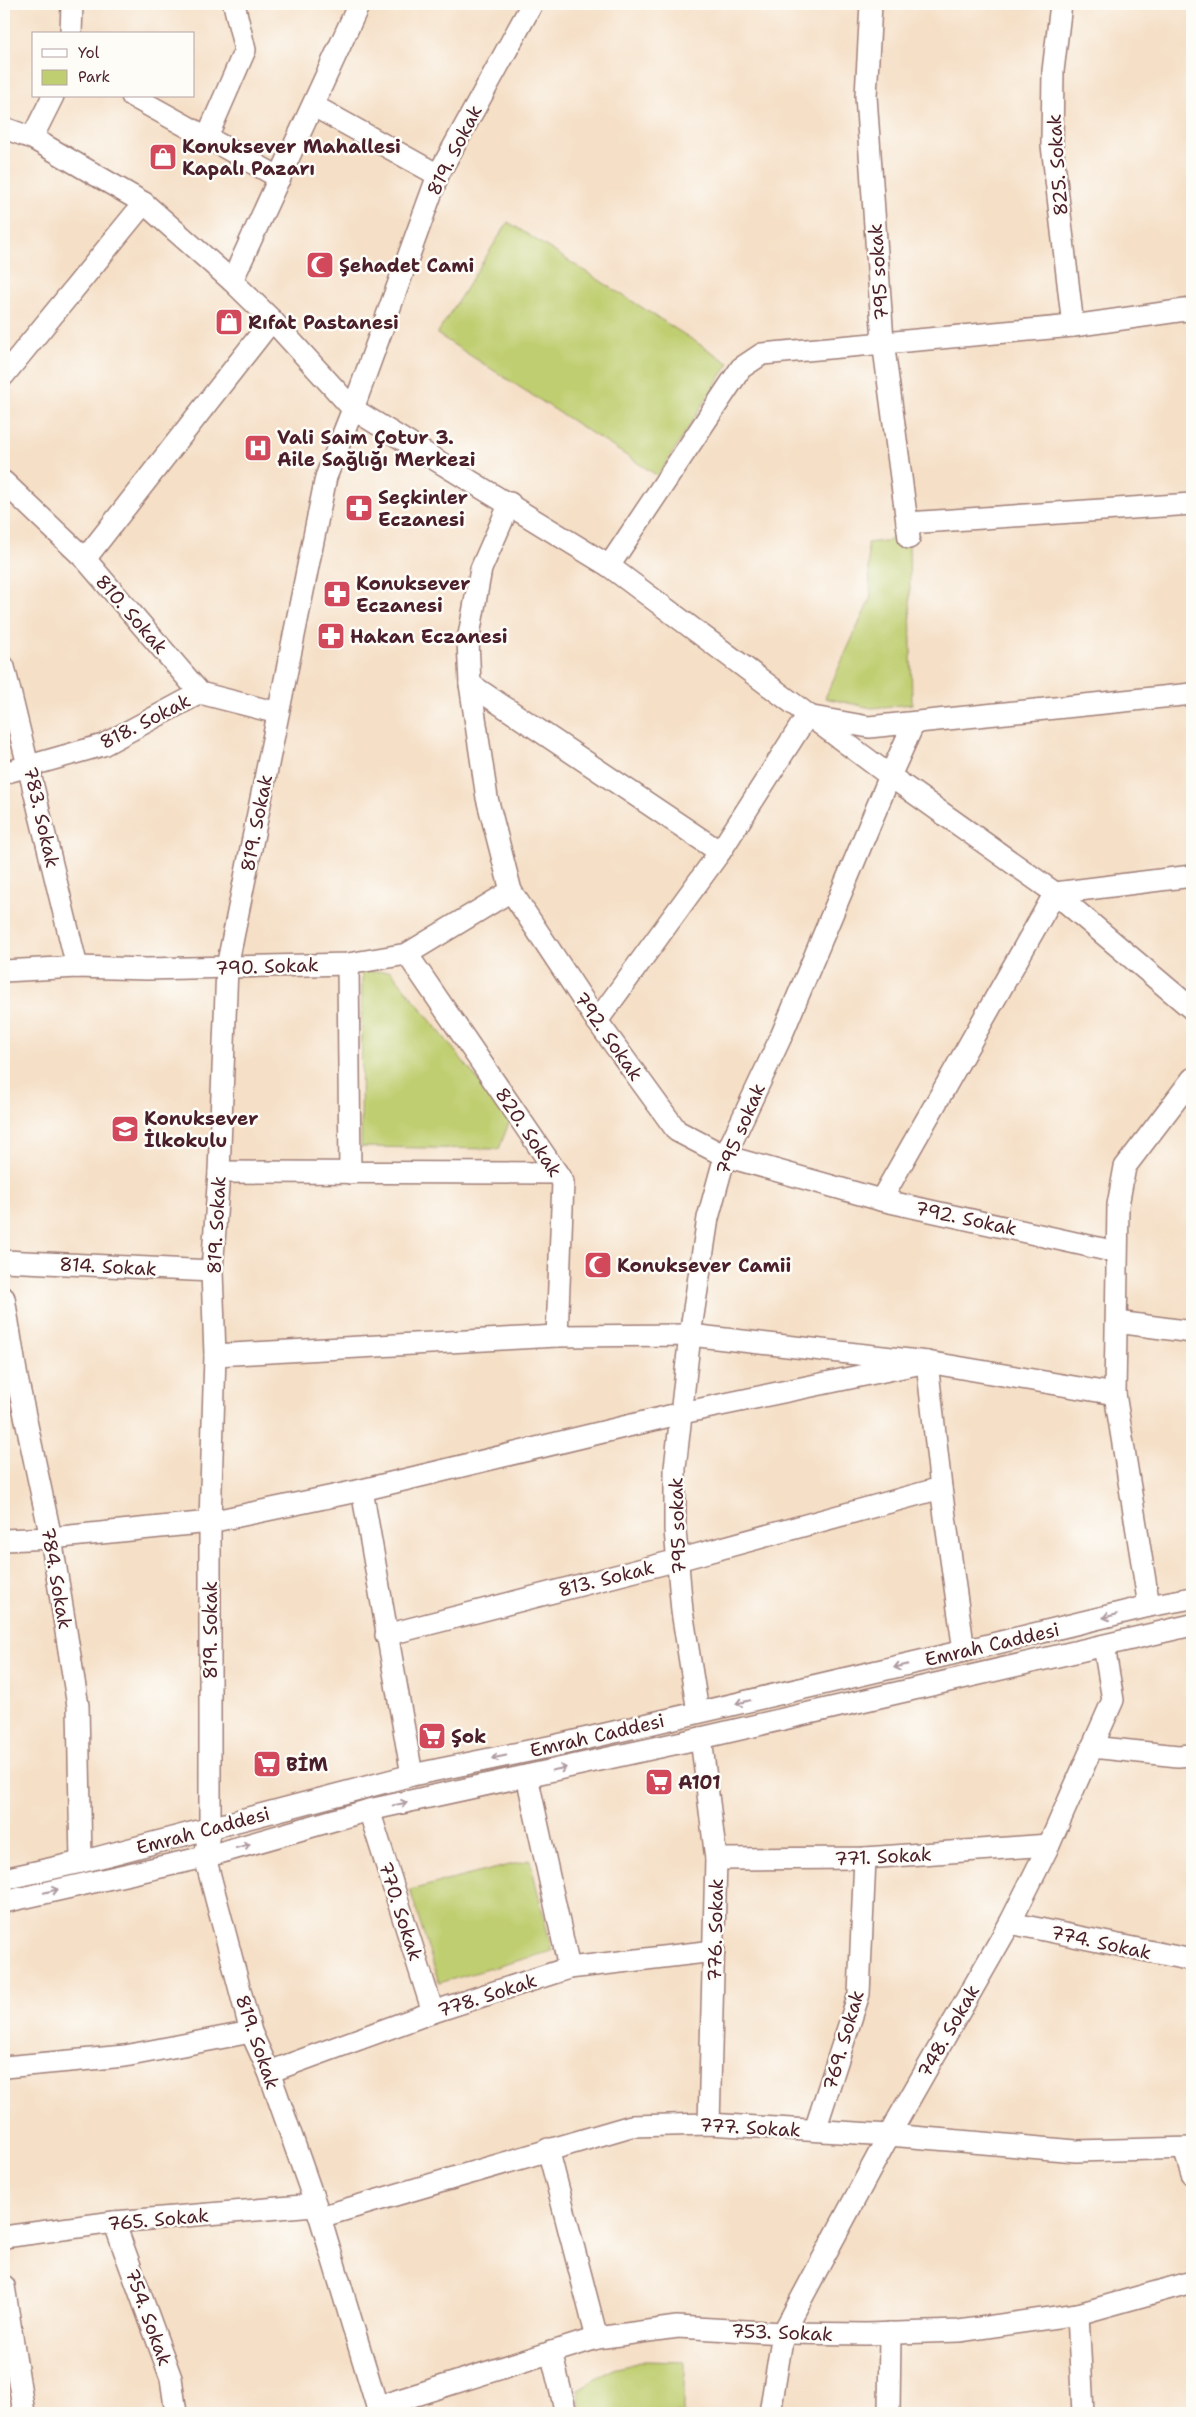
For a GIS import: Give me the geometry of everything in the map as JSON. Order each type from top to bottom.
[{"type":"street","points":[[71,32],[72,4]]},
{"type":"street","points":[[207,138],[245,50],[234,4]]},
{"type":"street","points":[[232,280],[314,106],[359,4]]},
{"type":"street","name":"819. Sokak","points":[[378,2410],[317,2211],[269,2072],[251,2032],[205,1857],[210,1827],[210,1522],[215,1354],[212,1271],[219,1172],[227,967],[326,477],[353,409],[438,175],[532,4]]},
{"type":"street","name":"795 sokak","points":[[871,4],[866,96],[883,341],[908,531],[1192,504]]},
{"type":"street","name":"825. Sokak","points":[[1061,4],[1053,71],[1052,144],[1072,326]]},
{"type":"street","points":[[32,138],[52,98]]},
{"type":"street","points":[[136,98],[280,178]]},
{"type":"street","points":[[314,106],[438,175]]},
{"type":"street","points":[[4,128],[32,138],[144,204],[232,280],[272,320],[353,409],[510,503],[609,566],[807,716],[1055,893],[1192,1009]]},
{"type":"street","points":[[4,375],[144,204]]},
{"type":"street","points":[[609,566],[741,368],[762,354],[883,341],[1072,326],[1192,309]]},
{"type":"street","points":[[85,559],[272,320]]},
{"type":"street","name":"810. Sokak","points":[[7,493],[85,559],[200,693]]},
{"type":"street","name":"792. Sokak","points":[[510,503],[481,569],[468,641],[470,684],[488,798],[511,891],[597,1021],[677,1131],[725,1156],[881,1200],[1116,1252]]},
{"type":"street","name":"783. Sokak","points":[[4,667],[77,967]]},
{"type":"street","points":[[470,684],[720,852]]},
{"type":"street","points":[[200,693],[278,713]]},
{"type":"street","name":"818. Sokak","points":[[4,772],[103,745],[200,693]]},
{"type":"street","points":[[807,716],[870,727],[1192,694]]},
{"type":"street","points":[[597,1021],[720,852],[807,716]]},
{"type":"street","name":"795 sokak","points":[[698,1712],[682,1611],[678,1560],[675,1468],[690,1335],[708,1218],[725,1156],[780,1039],[914,723]]},
{"type":"street","points":[[1055,893],[1192,876]]},
{"type":"street","name":"790. Sokak","points":[[4,971],[77,967],[147,969],[348,964],[407,954],[511,891]]},
{"type":"street","points":[[881,1200],[1055,893]]},
{"type":"street","name":"820. Sokak","points":[[407,954],[563,1182],[557,1336]]},
{"type":"street","points":[[348,964],[350,1173]]},
{"type":"street","points":[[1149,1606],[1115,1394],[1118,1205],[1125,1167],[1192,1079]]},
{"type":"street","points":[[219,1172],[557,1173]]},
{"type":"street","name":"814. Sokak","points":[[4,1261],[212,1271]]},
{"type":"street","name":"784. Sokak","points":[[4,1298],[17,1378],[51,1538],[78,1706],[81,1862]]},
{"type":"street","points":[[1117,1322],[1192,1332]]},
{"type":"street","points":[[215,1354],[557,1336],[690,1335],[927,1362],[1115,1394]]},
{"type":"street","points":[[4,1540],[51,1538],[210,1522],[362,1490],[682,1413],[927,1362]]},
{"type":"street","points":[[927,1362],[941,1488],[964,1652]]},
{"type":"street","name":"813. Sokak","points":[[386,1635],[678,1560],[941,1488]]},
{"type":"street","points":[[362,1490],[412,1775]]},
{"type":"street","name":"Emrah Caddesi","points":[[4,1879],[81,1862],[412,1775],[558,1745],[964,1652],[1149,1606],[1192,1598]]},
{"type":"street","name":"Emrah Caddesi","points":[[4,1902],[205,1857],[369,1810],[701,1738],[1192,1625]]},
{"type":"street","name":"748. Sokak","points":[[770,2413],[783,2333],[890,2135],[1010,1923],[1049,1845],[1113,1700],[1104,1646]]},
{"type":"street","name":"776. Sokak","points":[[701,1738],[716,1860],[709,2124]]},
{"type":"street","points":[[1092,1747],[1178,1756],[1192,1755]]},
{"type":"street","points":[[528,1776],[569,1968]]},
{"type":"street","name":"770. Sokak","points":[[369,1810],[433,2012]]},
{"type":"street","name":"771. Sokak","points":[[716,1860],[864,1858],[1049,1845]]},
{"type":"street","name":"769. Sokak","points":[[815,2130],[859,1994],[864,1858]]},
{"type":"street","name":"774. Sokak","points":[[1010,1923],[1192,1960]]},
{"type":"street","name":"778. Sokak","points":[[269,2072],[433,2012],[569,1968],[714,1951]]},
{"type":"street","points":[[4,2066],[125,2056],[251,2032]]},
{"type":"street","name":"777. Sokak","points":[[317,2211],[631,2126],[709,2124],[890,2135],[1076,2151],[1188,2148]]},
{"type":"street","points":[[1188,2148],[1192,2174]]},
{"type":"street","points":[[548,2149],[597,2338]]},
{"type":"street","name":"765. Sokak","points":[[4,2237],[114,2222],[317,2211]]},
{"type":"street","name":"754. Sokak","points":[[114,2222],[171,2378],[176,2413]]},
{"type":"street","name":"753. Sokak","points":[[378,2410],[597,2338],[676,2326],[783,2333],[959,2331],[1078,2314],[1192,2282]]},
{"type":"street","points":[[4,2286],[24,2413]]},
{"type":"street","points":[[1078,2314],[1083,2413]]},
{"type":"street","points":[[890,2333],[890,2413]]},
{"type":"street","points":[[551,2352],[566,2413]]},
{"type":"green space","points":[[508,222],[729,363],[658,476],[437,334]]},
{"type":"green space","points":[[909,538],[912,704],[872,708],[825,698],[871,597],[867,543]]},
{"type":"green space","points":[[391,971],[510,1120],[499,1149],[361,1147],[362,972]]},
{"type":"green space","points":[[530,1860],[552,1951],[439,1983],[410,1890]]},
{"type":"green space","points":[[644,2361],[684,2362],[684,2413],[581,2413],[578,2389],[614,2369]]},
{"type":"place","name":"Konuksever Mahallesi Kapalı Pazarı","points":[[163,157]]},
{"type":"place","name":"Şehadet Cami","points":[[320,265]]},
{"type":"place","name":"Rıfat Pastanesi","points":[[229,322]]},
{"type":"place","name":"Vali Saim Çotur 3. Aile Sağlığı Merkezi","points":[[258,448]]},
{"type":"place","name":"Seçkinler Eczanesi","points":[[359,508]]},
{"type":"place","name":"Konuksever Eczanesi","points":[[337,594]]},
{"type":"place","name":"Hakan Eczanesi","points":[[331,636]]},
{"type":"place","name":"Konuksever İlkokulu","points":[[125,1129]]},
{"type":"place","name":"Konuksever Camii","points":[[598,1265]]},
{"type":"place","name":"Şok","points":[[432,1736]]},
{"type":"place","name":"BİM","points":[[267,1764]]},
{"type":"place","name":"A101","points":[[659,1782]]}]
